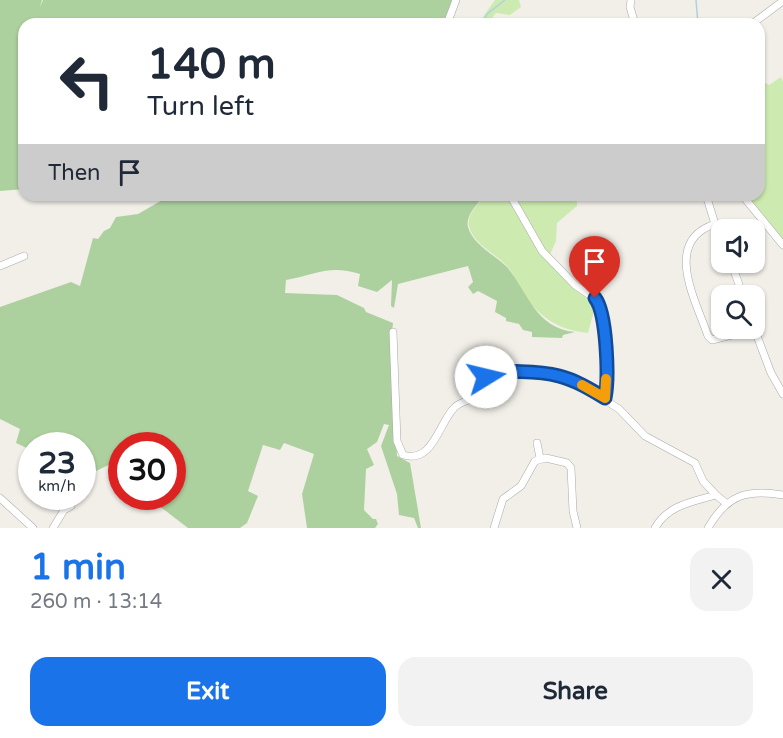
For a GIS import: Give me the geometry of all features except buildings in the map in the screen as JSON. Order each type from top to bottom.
[{"type":"street","points":[[449,18],[456,0]]},
{"type":"street","points":[[631,0],[630,7],[633,18]]},
{"type":"street","points":[[760,18],[783,1]]},
{"type":"street","points":[[513,201],[542,251],[575,285],[597,300],[605,345],[605,398]]},
{"type":"street","points":[[708,201],[713,219]]},
{"type":"street","points":[[747,201],[783,245]]},
{"type":"street","points":[[711,226],[698,231],[684,260],[686,276],[711,339]]},
{"type":"street","points":[[0,266],[24,256]]},
{"type":"street","points":[[393,332],[397,441],[403,455],[410,457],[425,452],[444,428],[452,409],[472,398],[486,377],[495,371],[558,376],[582,385],[605,398],[645,436],[695,463],[703,481],[726,504]]},
{"type":"street","points":[[759,339],[774,378],[783,394]]},
{"type":"street","points":[[537,443],[540,458]]},
{"type":"street","points":[[494,528],[503,499],[521,486],[533,464],[540,458],[558,459],[567,463],[571,468],[573,511],[577,528]]},
{"type":"street","points":[[708,528],[718,511],[726,504],[751,493],[783,495]]},
{"type":"street","points":[[655,528],[675,507],[716,495]]},
{"type":"street","points":[[0,498],[33,528]]},
{"type":"street","points":[[53,528],[64,510]]},
{"type":"green space","points":[[0,0],[42,0],[40,7],[43,0],[452,0],[446,18],[18,18],[18,190],[0,191]]},
{"type":"green space","points":[[495,0],[519,0],[521,7],[510,15],[496,13],[492,18],[482,18]]},
{"type":"green space","points":[[781,77],[783,82],[783,243],[748,201],[765,201],[765,83],[769,85]]},
{"type":"green space","points":[[161,201],[480,201],[468,218],[468,227],[475,239],[507,267],[541,316],[550,324],[575,332],[563,335],[562,338],[532,337],[532,332],[523,330],[519,324],[506,321],[506,318],[495,312],[497,301],[478,291],[473,294],[468,287],[473,282],[468,266],[398,284],[394,308],[391,306],[392,280],[377,292],[358,286],[360,274],[349,271],[322,271],[286,280],[285,293],[337,295],[364,308],[366,312],[393,323],[391,342],[397,456],[410,463],[421,528],[418,528],[414,518],[399,515],[397,494],[381,446],[389,425],[384,424],[377,442],[367,449],[374,465],[366,469],[364,510],[376,519],[378,524],[375,528],[307,528],[302,494],[314,454],[284,443],[280,450],[263,445],[248,491],[258,496],[247,523],[240,528],[188,528],[165,510],[186,510],[186,432],[108,432],[108,465],[96,471],[96,432],[19,432],[20,429],[0,419],[0,307],[71,282],[80,286],[93,238],[98,239],[104,231],[110,228],[116,217],[138,214]]},
{"type":"green space","points":[[481,201],[512,201],[546,256],[564,278],[595,307],[588,333],[558,325],[534,307],[507,266],[485,248],[471,232],[469,218]]},
{"type":"green space","points":[[515,201],[577,201],[577,206],[557,223],[556,241],[549,257]]},
{"type":"waterway","points":[[485,18],[505,0]]},
{"type":"waterway","points":[[696,0],[698,18]]},
{"type":"slow traffic","points":[[582,385],[605,398],[606,379]]},
{"type":"route","points":[[486,377],[495,371],[558,376],[582,385],[605,398],[604,333],[599,304],[595,298]]}]
